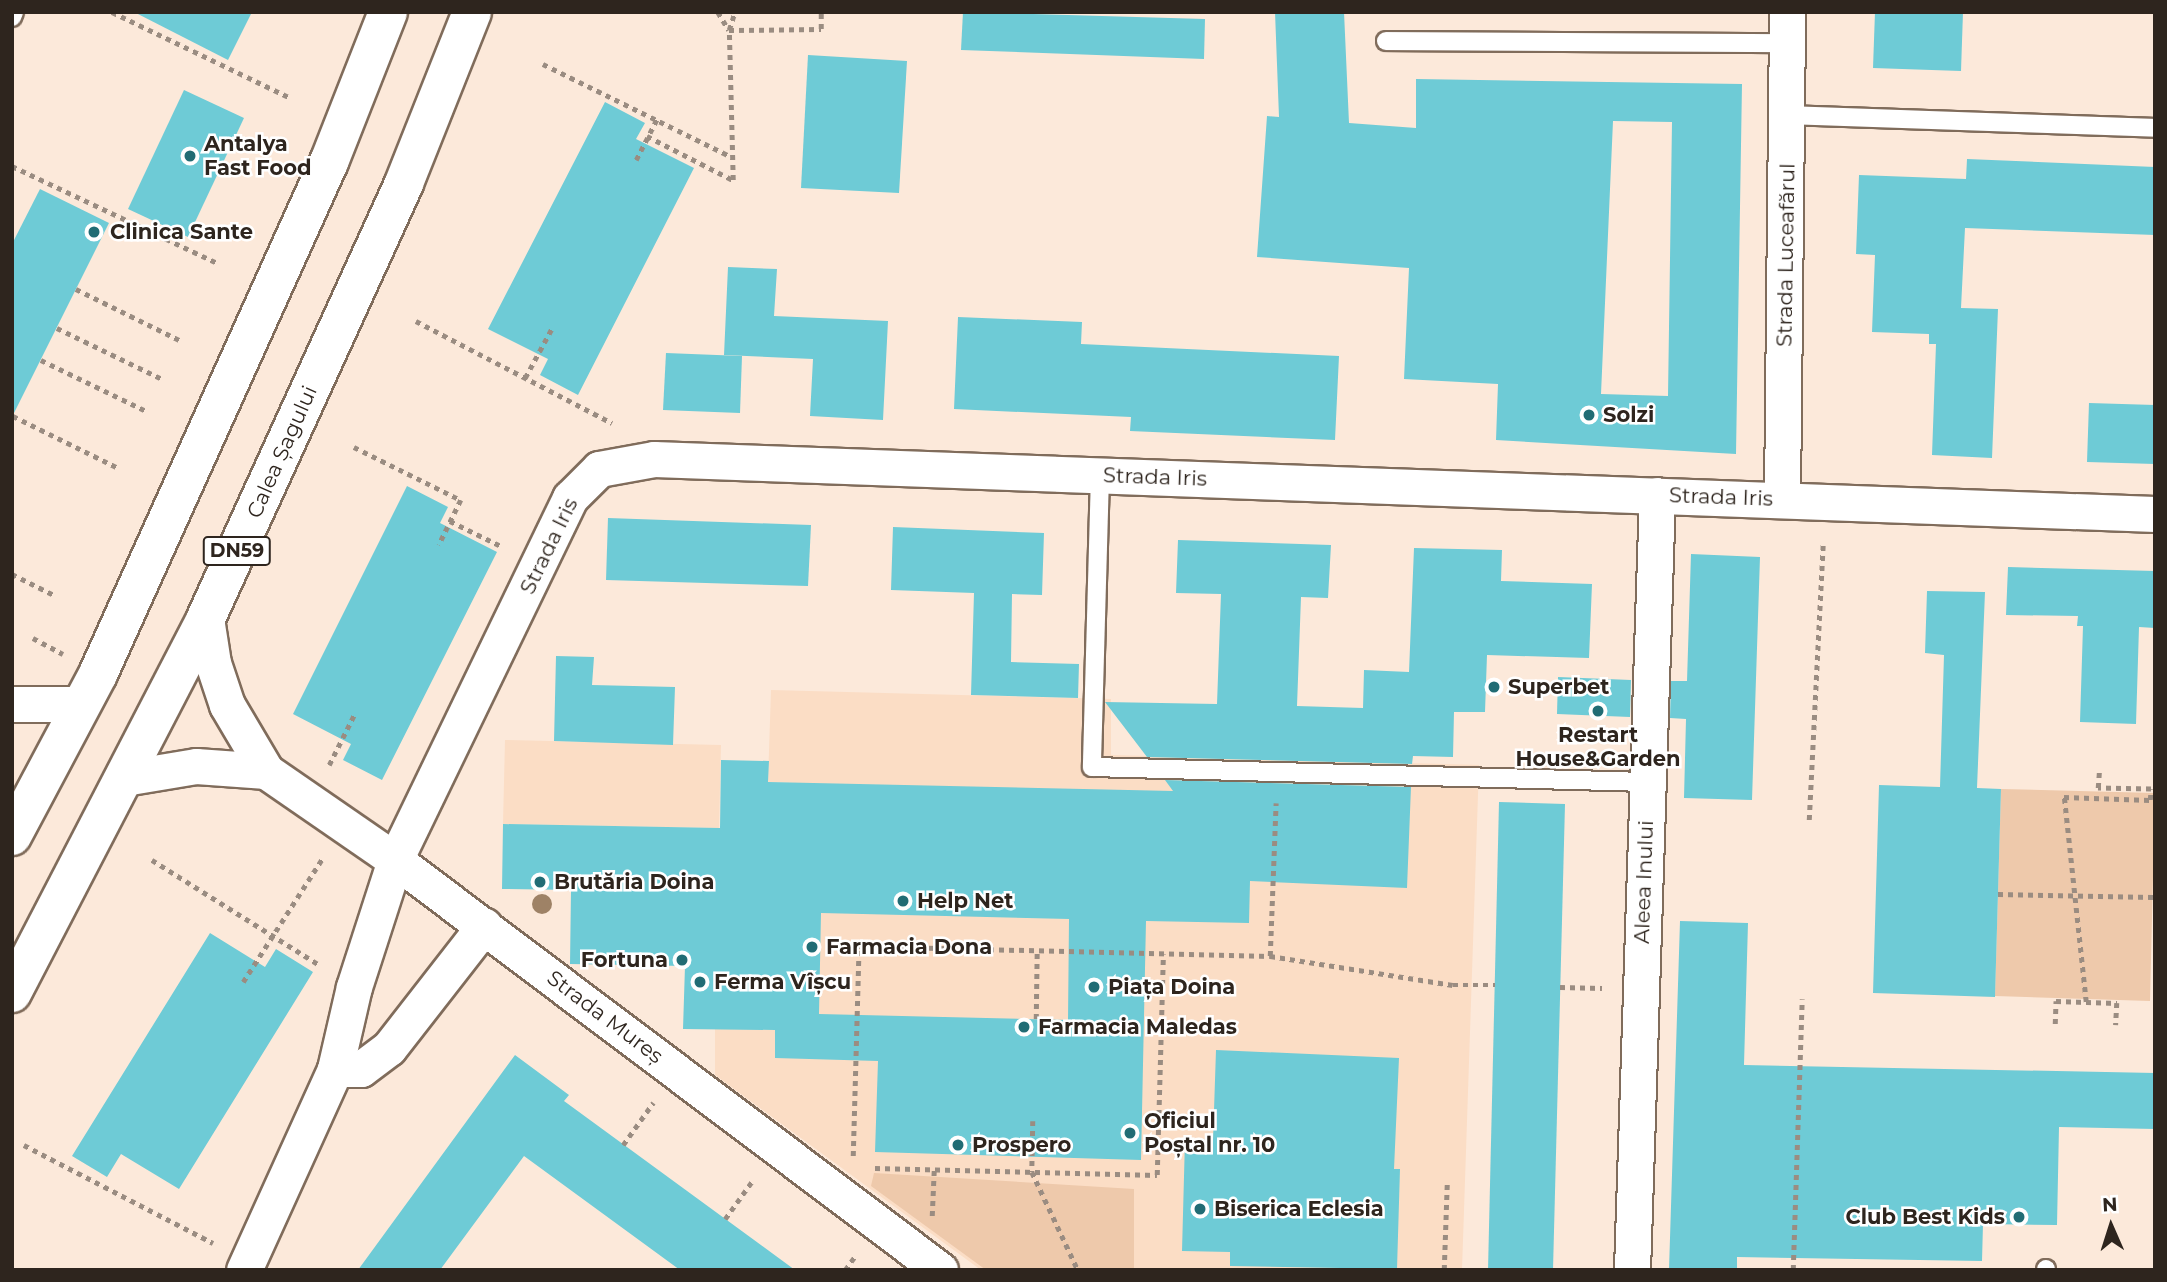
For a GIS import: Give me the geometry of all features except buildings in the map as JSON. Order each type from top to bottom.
[{"type":"main road","points":[[17,811],[82,704],[329,162],[388,12]]},
{"type":"main road","name":"Calea Șagului","points":[[12,993],[206,618],[404,183],[472,12]]},
{"type":"street","name":"Strada Luceafărul","points":[[1782,498],[1787,28]]},
{"type":"street","name":"Strada Iris","points":[[246,1265],[335,1069],[354,987],[395,860],[582,482],[598,469],[619,463],[654,459],[1782,498],[2155,514]]},
{"type":"street","name":"Aleea Inului","points":[[1632,1270],[1657,495]]},
{"type":"street","name":"Strada Mureș","points":[[206,618],[213,663],[227,705],[266,771],[395,860],[940,1270]]},
{"type":"street","points":[[12,704],[82,704]]},
{"type":"street","points":[[124,778],[196,766],[266,771]]},
{"type":"street","points":[[335,1069],[361,1069],[388,1048],[484,926]]},
{"type":"lane","points":[[1386,41],[1787,28]]},
{"type":"lane","points":[[1788,115],[2155,128]]},
{"type":"lane","points":[[1100,475],[1092,767],[1647,782]]},
{"type":"path","points":[[112,12],[291,98]]},
{"type":"path","points":[[718,12],[729,30]]},
{"type":"path","points":[[647,136],[733,180],[729,30],[734,12]]},
{"type":"path","points":[[729,30],[821,29],[821,12]]},
{"type":"path","points":[[543,64],[732,157]]},
{"type":"path","points":[[636,160],[657,119]]},
{"type":"path","points":[[12,166],[219,264]]},
{"type":"path","points":[[76,289],[181,341]]},
{"type":"path","points":[[416,321],[612,423]]},
{"type":"path","points":[[57,328],[162,379]]},
{"type":"path","points":[[525,378],[551,330]]},
{"type":"path","points":[[41,360],[146,411]]},
{"type":"path","points":[[13,416],[118,468]]},
{"type":"path","points":[[354,447],[461,500],[439,545]]},
{"type":"path","points":[[1809,820],[1824,500]]},
{"type":"path","points":[[450,521],[540,566]]},
{"type":"path","points":[[12,574],[54,595]]},
{"type":"path","points":[[325,773],[354,715]]},
{"type":"path","points":[[1270,956],[1278,772]]},
{"type":"path","points":[[2086,1002],[2064,797],[2150,800],[2151,789],[2098,788],[2099,772]]},
{"type":"path","points":[[243,982],[325,855]]},
{"type":"path","points":[[152,860],[354,987]]},
{"type":"path","points":[[1998,894],[2153,897]]},
{"type":"path","points":[[853,1168],[859,946],[1270,956],[1453,985],[1495,985]]},
{"type":"path","points":[[1036,1019],[1037,951]]},
{"type":"path","points":[[866,1168],[1157,1175],[1163,954]]},
{"type":"path","points":[[1793,1270],[1802,999]]},
{"type":"path","points":[[2055,1024],[2056,1001],[2117,1003],[2116,1025]]},
{"type":"path","points":[[623,1144],[654,1101]]},
{"type":"path","points":[[1033,1121],[1031,1172],[1078,1270]]},
{"type":"path","points":[[24,1145],[246,1265]]},
{"type":"path","points":[[932,1229],[934,1170]]},
{"type":"path","points":[[725,1219],[757,1175]]},
{"type":"path","points":[[1444,1270],[1447,1184]]},
{"type":"path","points":[[845,1270],[859,1251]]},
{"type":"shaded area","name":"Piața Doina","points":[[771,690],[1111,699],[1111,755],[1479,765],[1462,1270],[981,1270],[715,1075],[715,1029],[824,784],[768,782]]},
{"type":"shaded area","points":[[505,740],[721,745],[719,828],[503,824]]},
{"type":"shaded area","points":[[2001,789],[2155,793],[2150,1001],[1995,996]]},
{"type":"shaded area","points":[[874,1173],[1134,1189],[1134,1270],[986,1270],[871,1186]]},
{"type":"place","name":"Antalya Fast Food","points":[[190,156]]},
{"type":"place","name":"Clinica Sante","points":[[94,232]]},
{"type":"place","name":"Solzi","points":[[1589,415]]},
{"type":"place","name":"Superbet","points":[[1494,687]]},
{"type":"place","name":"Restart House&Garden","points":[[1598,711]]},
{"type":"place","name":"Brutăria Doina","points":[[540,882]]},
{"type":"place","name":"Help Net","points":[[903,901]]},
{"type":"place","name":"Farmacia Dona","points":[[812,947]]},
{"type":"place","name":"Fortuna","points":[[682,960]]},
{"type":"place","name":"Ferma Vîșcu","points":[[700,982]]},
{"type":"place","name":"Piața Doina","points":[[1094,987]]},
{"type":"place","name":"Farmacia Maledas","points":[[1024,1027]]},
{"type":"place","name":"Oficiul Poștal nr. 10","points":[[1130,1133]]},
{"type":"place","name":"Prospero","points":[[958,1145]]},
{"type":"place","name":"Biserica Eclesia","points":[[1200,1209]]},
{"type":"place","name":"Club Best Kids","points":[[2019,1217]]}]
